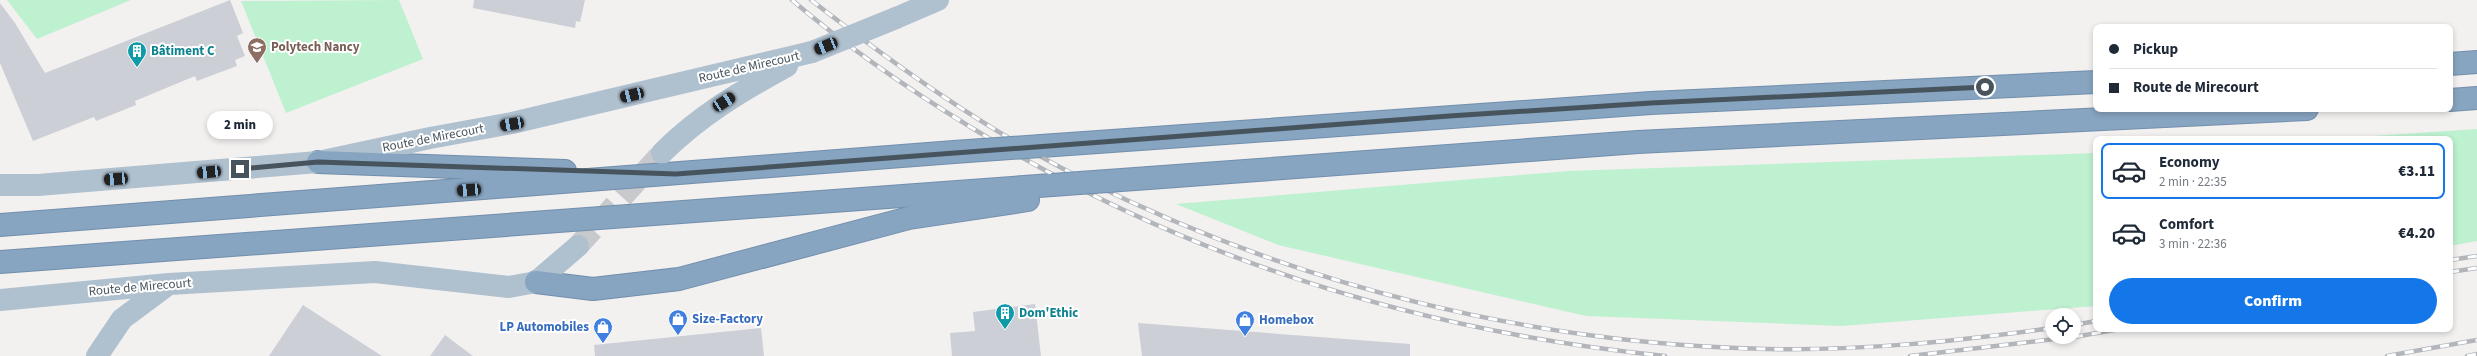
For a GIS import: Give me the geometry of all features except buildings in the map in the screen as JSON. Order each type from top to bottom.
[{"type":"highway","points":[[2453,64],[2477,62]]},
{"type":"highway","points":[[0,225],[954,152],[1651,103],[2093,82]]},
{"type":"highway","points":[[2453,100],[2477,98]]},
{"type":"highway","points":[[0,262],[1061,189],[1150,178],[1630,143],[2247,112]]},
{"type":"highway","points":[[318,162],[676,174]]},
{"type":"highway","points":[[536,282],[593,289],[679,279],[909,218],[1061,189]]},
{"type":"main road","name":"Route de Mirecourt","points":[[662,153],[684,131],[714,108],[812,52],[938,0]]},
{"type":"main road","name":"Route de Mirecourt","points":[[0,184],[38,185],[318,162],[430,138],[512,124],[812,52]]},
{"type":"main road","points":[[536,282],[578,246]]},
{"type":"main road","name":"Route de Mirecourt","points":[[0,300],[169,284],[374,272],[509,287],[536,282]]},
{"type":"main road","points":[[98,356],[122,319],[169,284]]},
{"type":"green space","points":[[7,0],[131,0],[37,39]]},
{"type":"green space","points":[[399,0],[423,59],[286,113],[241,1]]},
{"type":"green space","points":[[2477,129],[2477,241],[2453,245],[2453,136],[2371,136]]},
{"type":"green space","points":[[2093,153],[2093,306],[2045,308],[2045,310],[1841,326],[1586,316],[1278,245],[1176,204],[1569,171]]},
{"type":"tunnel","points":[[578,246],[662,153]]},
{"type":"railway","points":[[792,0],[857,52],[972,128],[1053,174],[1135,215],[1219,251],[1305,282],[1393,307],[1482,328],[1573,344],[1665,356]]},
{"type":"railway","points":[[811,0],[942,96],[1012,140],[1083,179],[1164,217],[1246,250],[1330,278],[1416,302],[1502,321],[1590,335],[1678,345],[1767,349],[1875,347],[1946,341],[2045,329]]},
{"type":"railway","points":[[2453,260],[2477,256]]},
{"type":"railway","points":[[2453,272],[2477,268]]},
{"type":"railway","points":[[2081,324],[2093,322]]},
{"type":"railway","points":[[2081,336],[2103,332]]},
{"type":"railway","points":[[1910,356],[2045,340]]},
{"type":"railway","points":[[2387,356],[2477,340]]},
{"type":"railway","points":[[2467,356],[2477,354]]},
{"type":"place","name":"Polytech Nancy","points":[[257,64]]},
{"type":"place","name":"Bâtiment C","points":[[137,68]]},
{"type":"place","name":"Dom'Ethic","points":[[1005,330]]},
{"type":"place","name":"Size-Factory","points":[[678,336]]},
{"type":"place","name":"Homebox","points":[[1245,337]]},
{"type":"place","name":"LP Automobiles","points":[[603,344]]},
{"type":"route","points":[[240,169],[318,162],[676,174],[1449,116],[1651,103],[1985,87]]}]
